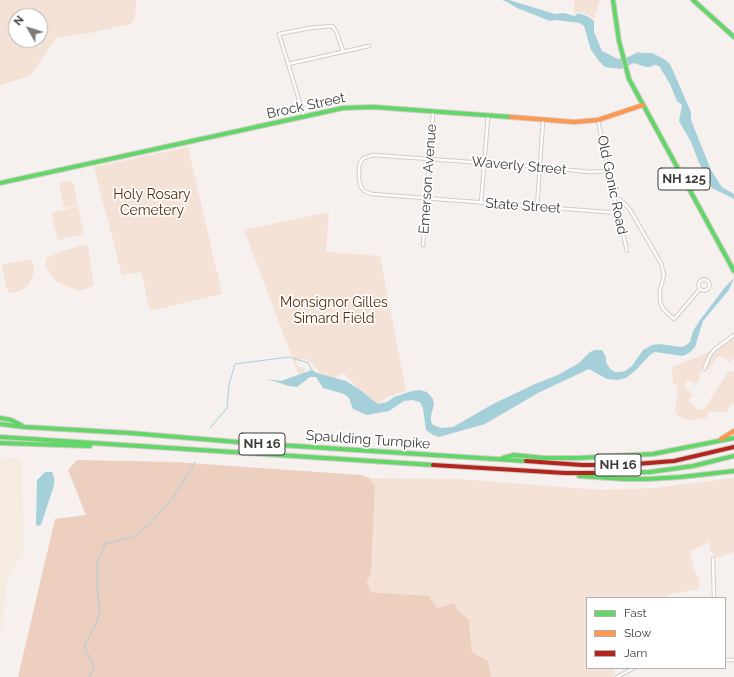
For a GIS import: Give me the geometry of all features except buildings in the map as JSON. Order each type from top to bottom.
[{"type":"main road","name":"NH 125","points":[[613,0],[616,28],[622,57],[629,79],[734,271]]},
{"type":"main road","points":[[693,0],[734,37]]},
{"type":"main road","name":"Brock Street","points":[[0,183],[336,109],[352,107],[373,107],[433,113],[574,122],[598,120],[643,105]]},
{"type":"main road","points":[[0,418],[11,420],[25,427]]},
{"type":"main road","name":"Spaulding Turnpike","points":[[0,424],[358,450],[500,458],[568,464],[623,466],[674,461],[734,447]]},
{"type":"main road","points":[[716,442],[734,431]]},
{"type":"main road","name":"Spaulding Turnpike","points":[[0,437],[565,473],[650,472],[693,466],[734,456]]},
{"type":"main road","points":[[500,458],[514,455],[544,458],[633,455],[666,452],[734,438]]},
{"type":"main road","points":[[0,443],[82,446],[109,444]]},
{"type":"main road","points":[[565,473],[597,478],[642,479],[681,477],[734,471]]},
{"type":"street","points":[[304,116],[279,34],[310,28],[332,26],[336,31],[343,51]]},
{"type":"street","points":[[288,64],[369,46]]},
{"type":"street","name":"Emerson Avenue","points":[[423,245],[433,113]]},
{"type":"street","points":[[481,203],[488,117]]},
{"type":"street","name":"Old Gonic Road","points":[[598,120],[627,251]]},
{"type":"street","points":[[537,207],[543,121]]},
{"type":"street","name":"Waverly Street","points":[[427,198],[368,193],[359,184],[361,161],[371,155],[430,158],[590,172],[608,170]]},
{"type":"street","points":[[615,196],[626,204],[661,263],[664,275],[660,290],[660,302],[663,309],[674,318],[700,289]]},
{"type":"street","name":"State Street","points":[[427,198],[619,213]]},
{"type":"street","points":[[702,280],[708,281],[708,289],[703,291],[700,289],[698,286],[699,282],[702,280]]},
{"type":"street","points":[[704,370],[710,355],[715,348],[734,336]]},
{"type":"street","points":[[713,559],[714,597]]},
{"type":"street","points":[[617,677],[632,669]]},
{"type":"shaded area","points":[[14,458],[22,463],[24,551],[6,582],[3,626],[0,630],[0,459]]},
{"type":"shaded area","points":[[77,460],[174,462],[361,475],[369,478],[375,486],[371,573],[367,582],[371,592],[429,596],[437,608],[454,603],[459,611],[469,620],[472,652],[488,661],[491,677],[18,677],[55,519],[86,515],[68,470]]},
{"type":"green space","points":[[0,0],[136,0],[135,17],[131,24],[95,32],[56,38],[30,76],[0,85]]},
{"type":"green space","points":[[574,0],[600,0],[594,20],[590,16],[581,12],[577,12],[574,15]]},
{"type":"green space","name":"Holy Rosary Cemetery","points":[[188,147],[222,294],[150,311],[141,272],[122,275],[94,167]]},
{"type":"green space","points":[[72,180],[78,205],[64,208],[59,183]]},
{"type":"green space","points":[[78,206],[84,234],[58,240],[51,213]]},
{"type":"green space","name":"Monsignor Gilles Simard Field","points":[[329,212],[326,252],[380,256],[406,391],[388,397],[375,406],[346,375],[341,373],[335,378],[325,378],[314,365],[304,359],[297,360],[296,362],[298,367],[303,367],[305,370],[305,374],[300,378],[244,230]]},
{"type":"green space","points":[[86,244],[88,246],[94,286],[78,291],[55,281],[46,267],[46,258]]},
{"type":"green space","points":[[32,259],[34,268],[33,277],[27,287],[18,292],[8,293],[2,267],[3,264]]},
{"type":"green space","points":[[734,338],[734,359],[730,360],[731,364],[726,359],[719,356],[708,370],[706,370],[708,363],[716,350],[724,343]]},
{"type":"green space","points":[[709,353],[701,369],[699,382],[694,383],[688,380],[684,387],[693,395],[689,400],[690,403],[699,410],[704,409],[728,372],[734,371],[734,404],[731,404],[728,408],[728,413],[710,411],[706,418],[691,421],[677,416],[675,410],[677,385],[673,383],[672,367]]},
{"type":"green space","points":[[369,478],[458,479],[603,490],[652,488],[734,478],[734,552],[716,558],[711,551],[709,542],[690,552],[695,572],[700,580],[699,589],[666,595],[666,597],[586,597],[586,669],[613,669],[615,675],[612,677],[491,677],[488,661],[472,652],[469,620],[459,611],[454,603],[437,608],[429,596],[371,592],[367,582],[371,573],[375,486]]},
{"type":"water","points":[[502,0],[509,0],[555,14],[564,13],[575,16],[578,13],[587,16],[594,21],[594,32],[602,51],[618,59],[628,57],[638,52],[652,53],[670,64],[691,112],[691,120],[711,170],[722,187],[734,194],[734,199],[712,188],[705,170],[699,163],[691,142],[679,121],[682,105],[677,101],[670,84],[659,66],[654,65],[646,67],[634,63],[621,69],[605,67],[591,50],[584,26],[580,23],[555,20],[550,21],[517,8]]},
{"type":"water","points":[[734,278],[729,290],[703,321],[695,347],[689,353],[683,356],[655,352],[626,378],[617,380],[607,379],[589,369],[538,393],[485,424],[439,437],[426,430],[423,408],[420,402],[412,400],[404,401],[389,411],[367,415],[353,409],[349,398],[344,394],[323,388],[316,377],[310,377],[297,387],[267,379],[281,381],[312,370],[317,373],[346,381],[378,404],[387,402],[394,397],[412,391],[419,390],[427,392],[433,399],[434,404],[431,416],[431,422],[433,425],[441,428],[453,427],[493,404],[558,375],[579,363],[590,352],[595,350],[602,350],[610,369],[615,372],[619,372],[625,371],[632,366],[643,350],[652,345],[659,344],[681,347],[685,346],[690,342],[693,331],[700,320],[725,287]]},
{"type":"water","points":[[45,472],[52,472],[54,477],[54,485],[41,525],[36,526],[37,480]]},
{"type":"waterway","points":[[210,428],[227,408],[229,385],[235,364],[289,357],[308,363],[312,370]]},
{"type":"waterway","points":[[89,677],[94,666],[84,646],[96,624],[100,610],[97,589],[97,562],[105,544],[133,537],[150,524],[174,496],[195,462]]},
{"type":"traffic: fast","points":[[613,0],[619,41],[629,79],[734,271]]},
{"type":"traffic: fast","points":[[693,0],[734,37]]},
{"type":"traffic: fast","points":[[0,183],[343,108],[373,107],[511,117]]},
{"type":"traffic: fast","points":[[0,418],[11,420],[21,425]]},
{"type":"traffic: fast","points":[[0,424],[249,443],[526,461]]},
{"type":"traffic: fast","points":[[0,437],[433,465]]},
{"type":"traffic: fast","points":[[503,458],[514,455],[544,458],[579,458],[653,454],[734,438]]},
{"type":"traffic: fast","points":[[0,443],[90,446]]},
{"type":"traffic: fast","points":[[618,473],[650,472],[693,466],[734,456]]},
{"type":"traffic: fast","points":[[579,476],[648,479],[734,471]]},
{"type":"traffic: slow","points":[[511,117],[574,122],[598,120],[643,105]]},
{"type":"traffic: slow","points":[[721,439],[734,431]]},
{"type":"traffic: jam","points":[[526,461],[582,465],[623,465],[674,461],[734,447]]},
{"type":"traffic: jam","points":[[433,465],[565,473],[618,473]]}]
